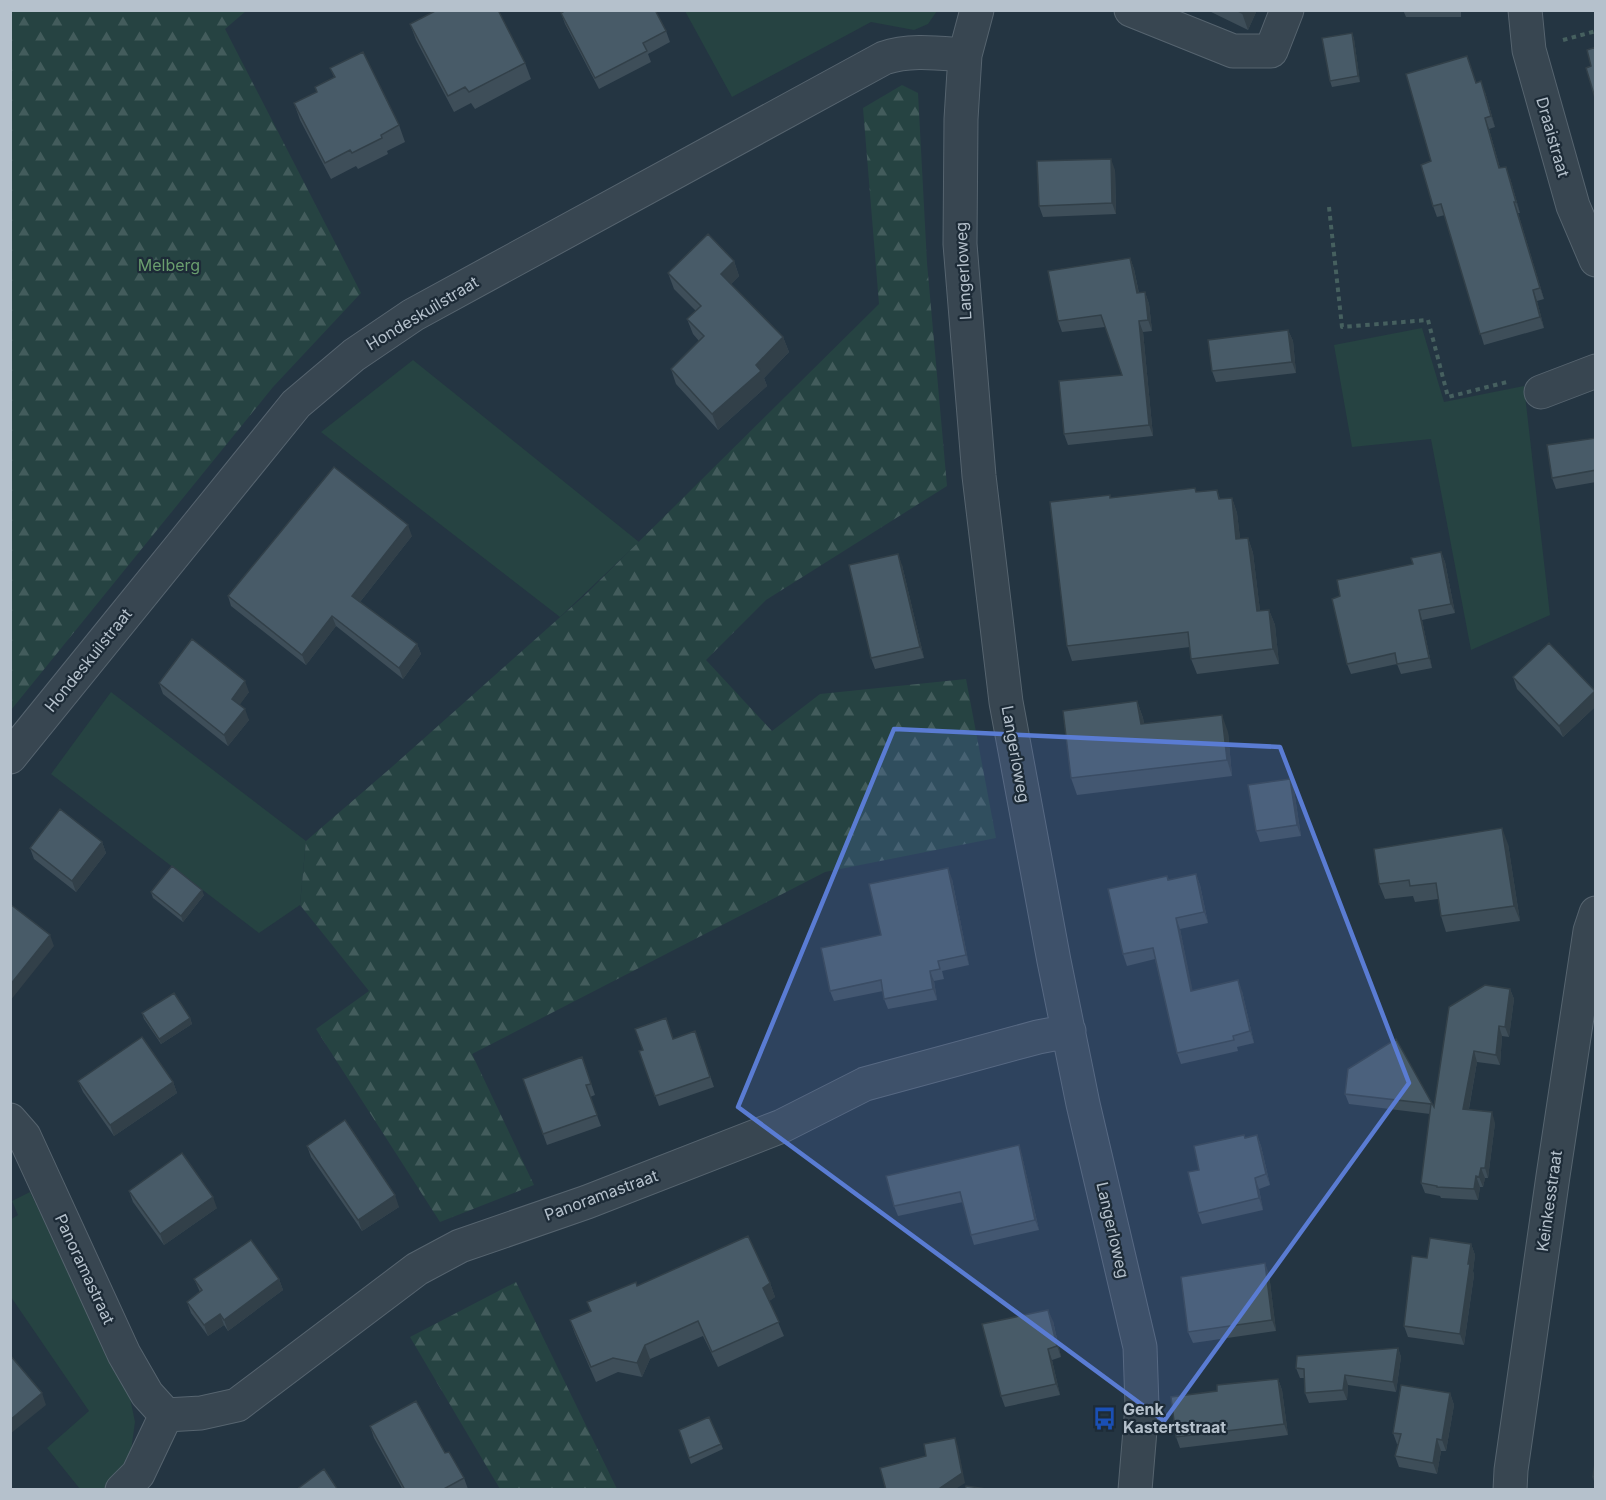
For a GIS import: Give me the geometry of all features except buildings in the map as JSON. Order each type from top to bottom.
[{"type":"street","name":"Langerloweg","points":[[977,10],[965,55],[961,118],[960,244],[979,476],[1006,702],[1054,961],[1140,1347],[1142,1407],[1136,1490]]},
{"type":"street","points":[[1131,10],[1233,51],[1271,51],[1287,10]]},
{"type":"street","name":"Draaistraat","points":[[1526,10],[1529,50],[1573,206],[1596,260]]},
{"type":"street","name":"Hondeskuilstraat","points":[[10,758],[296,404],[354,355],[413,315],[884,58],[898,53],[930,52],[965,55]]},
{"type":"street","points":[[1527,387],[1596,371]]},
{"type":"street","name":"Keinkesstraat","points":[[1510,1490],[1553,1176],[1590,931],[1596,913]]},
{"type":"street","name":"Panoramastraat","points":[[10,1120],[24,1136],[124,1354],[147,1394],[166,1414],[201,1413],[237,1405],[417,1269],[460,1246],[587,1202],[782,1126],[865,1084],[1038,1037],[1069,1031]]},
{"type":"street","points":[[122,1490],[138,1474],[166,1414]]},
{"type":"path","points":[[1562,41],[1596,31]]},
{"type":"path","points":[[1329,207],[1342,327],[1428,320],[1448,397],[1527,387]]},
{"type":"highlighted area","points":[[894,729],[1280,747],[1409,1083],[1164,1421],[738,1107]]},
{"type":"green space","name":"Melberg","points":[[11,10],[246,11],[225,29],[361,293],[273,387],[11,710]]},
{"type":"green space","points":[[685,11],[937,11],[928,24],[914,30],[871,22],[732,97]]},
{"type":"green space","points":[[902,85],[918,93],[927,263],[947,486],[766,600],[706,660],[772,731],[820,694],[966,679],[996,838],[825,872],[472,1054],[534,1185],[440,1222],[316,1029],[369,991],[300,905],[306,841],[585,595],[879,304],[863,108]]},
{"type":"green space","points":[[1422,328],[1444,402],[1524,386],[1550,615],[1471,650],[1431,439],[1352,447],[1334,345]]},
{"type":"green space","points":[[413,360],[639,542],[560,617],[321,432]]},
{"type":"green space","points":[[111,692],[306,841],[300,905],[259,933],[51,774]]},
{"type":"green space","points":[[30,1192],[129,1393],[135,1422],[131,1451],[115,1479],[103,1489],[80,1489],[47,1448],[89,1411],[11,1297],[10,1220],[18,1215],[12,1201]]},
{"type":"green space","points":[[516,1282],[617,1489],[500,1489],[410,1337]]},
{"type":"place","name":"Genk Kastertstraat","points":[[1105,1418]]}]
